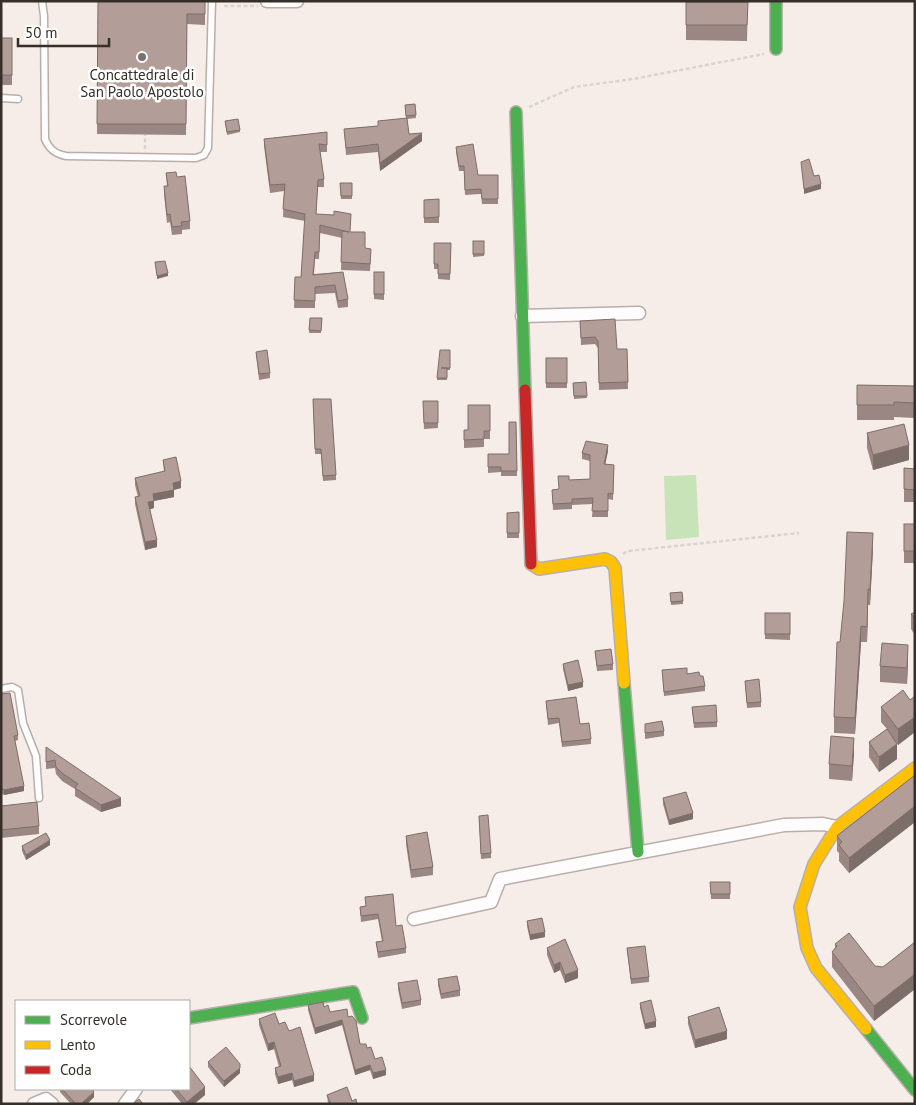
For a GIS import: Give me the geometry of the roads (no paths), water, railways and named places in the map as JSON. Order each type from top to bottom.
[{"type":"street","points":[[267,1],[297,1]]},
{"type":"street","points":[[776,1],[776,48]]},
{"type":"street","points":[[516,112],[531,565],[538,570],[598,559],[611,562],[615,568],[638,852]]},
{"type":"street","points":[[522,316],[639,312]]},
{"type":"street","points":[[915,768],[837,827],[814,864],[800,907],[807,948],[822,976],[915,1090]]},
{"type":"street","points":[[414,919],[491,902],[500,879],[784,825],[823,824],[837,827]]},
{"type":"street","points":[[190,1018],[353,992],[362,1018]]},
{"type":"street","points":[[125,1104],[135,1090]]},
{"type":"street","points":[[34,1104],[46,1099],[52,1104]]},
{"type":"lane","points":[[42,1],[44,16],[44,139],[48,147],[66,156],[196,158],[204,155],[208,148],[212,1]]},
{"type":"lane","points":[[1,98],[18,99]]},
{"type":"lane","points":[[1,689],[12,687],[18,690],[23,723],[36,756],[39,798]]},
{"type":"place","name":"Concattedrale di San Paolo Apostolo","points":[[142,57]]}]
